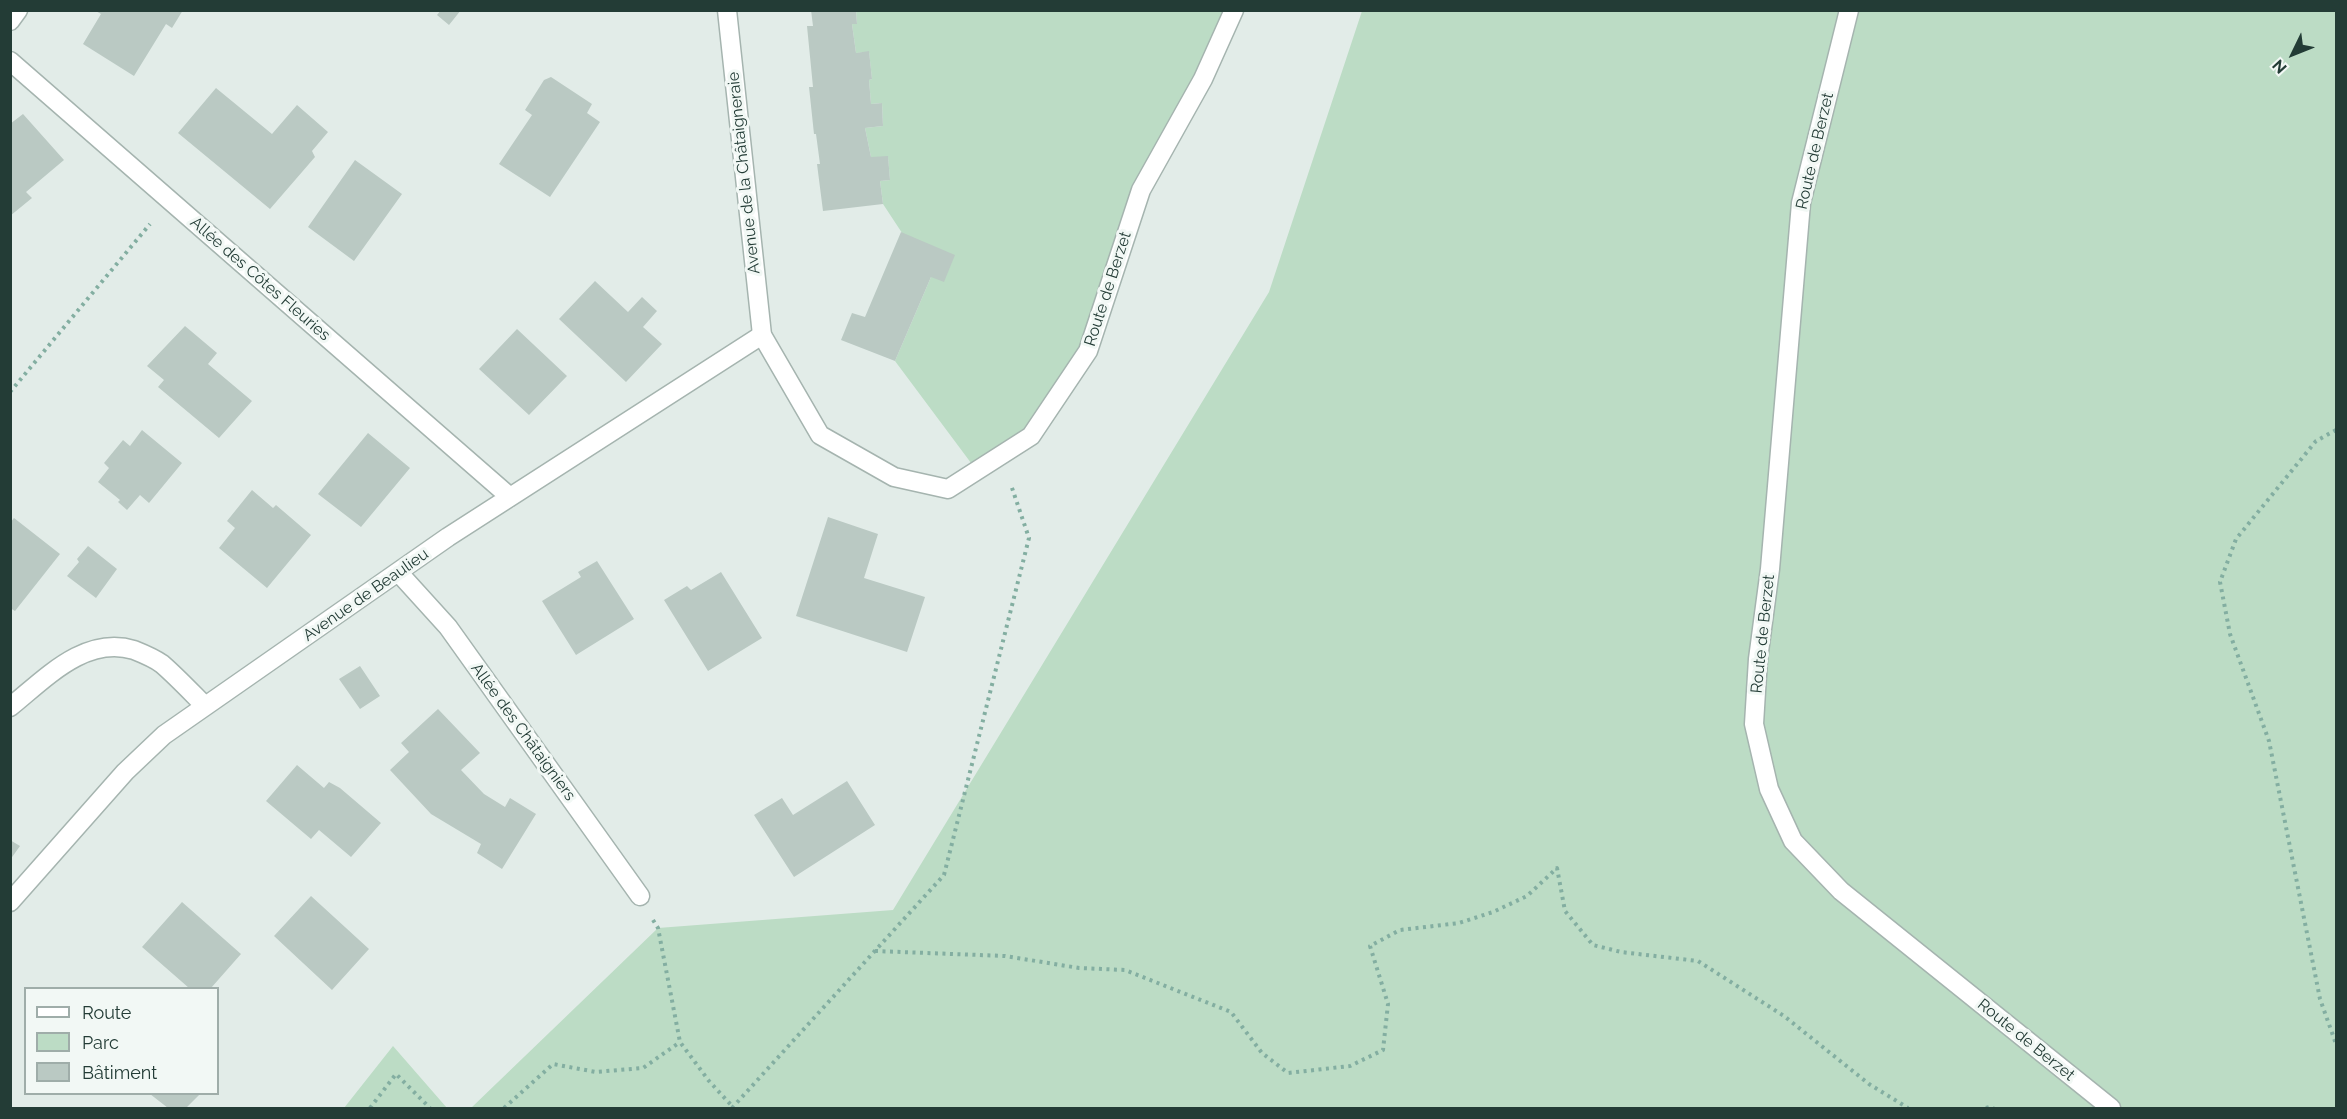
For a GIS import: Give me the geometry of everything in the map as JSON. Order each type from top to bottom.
[{"type":"street","points":[[10,21],[18,10]]},
{"type":"street","name":"Avenue de la Châtaigneraie","points":[[727,10],[762,334]]},
{"type":"street","name":"Route de Berzet","points":[[762,334],[820,435],[894,477],[948,489],[1001,456],[1031,435],[1088,351],[1141,190],[1203,79],[1234,10]]},
{"type":"street","name":"Route de Berzet","points":[[1849,10],[1801,203],[1754,724],[1769,789],[1793,841],[1841,891],[2111,1108]]},
{"type":"street","name":"Allée des Côtes Fleuries","points":[[10,61],[510,497]]},
{"type":"street","name":"Avenue de Beaulieu","points":[[10,902],[125,772],[164,735],[510,497],[762,334]]},
{"type":"street","name":"Allée des Châtaigniers","points":[[399,573],[448,627],[640,896]]},
{"type":"street","points":[[10,707],[68,661],[94,649],[120,646],[145,654],[161,663],[205,706]]},
{"type":"path","points":[[10,392],[170,200]]},
{"type":"path","points":[[2337,430],[2316,441],[2236,539],[2220,582],[2230,634],[2269,741],[2320,999],[2337,1044]]},
{"type":"path","points":[[640,896],[658,928],[680,1042],[733,1108],[944,875],[1029,538],[1001,456]]},
{"type":"path","points":[[875,951],[1005,956],[1079,968],[1125,970],[1231,1012],[1262,1053],[1288,1073],[1350,1066],[1383,1050],[1388,1004],[1370,946],[1400,930],[1459,923],[1493,912],[1527,896],[1557,868],[1565,911],[1593,945],[1621,952],[1698,962],[1784,1016],[1869,1084],[1908,1108]]},
{"type":"path","points":[[504,1108],[553,1064],[596,1072],[643,1068],[680,1042]]},
{"type":"path","points":[[370,1108],[396,1074],[430,1108]]},
{"type":"path","points":[[1986,1108],[1994,1108]]},
{"type":"green space","points":[[856,10],[1234,11],[1137,204],[1088,351],[1031,436],[977,471],[895,361],[931,277],[883,204],[880,181],[890,180],[888,157],[871,157],[865,128],[883,126],[882,103],[871,104],[869,80],[872,79],[869,52],[856,53],[852,24],[857,23]]},
{"type":"green space","points":[[1362,11],[2336,11],[2336,1108],[471,1108],[658,928],[893,910],[1269,292]]},
{"type":"green space","points":[[393,1046],[447,1108],[344,1108]]},
{"type":"building","points":[[94,10],[183,10],[172,28],[166,24],[134,76],[83,44],[101,14]]},
{"type":"building","points":[[441,10],[461,10],[449,25],[437,15]]},
{"type":"building","points":[[811,10],[856,10],[857,24],[852,24],[856,53],[869,51],[872,79],[869,80],[871,104],[882,103],[883,126],[865,128],[871,157],[888,156],[890,180],[880,181],[883,204],[823,211],[817,164],[820,164],[809,87],[813,87],[807,26],[813,26]]},
{"type":"building","points":[[551,77],[592,104],[587,113],[600,122],[550,197],[499,164],[532,115],[525,110],[544,80]]},
{"type":"building","points":[[216,88],[272,134],[297,105],[328,132],[312,151],[315,157],[270,209],[178,133]]},
{"type":"building","points":[[23,114],[64,160],[26,192],[32,198],[10,216],[10,124]]},
{"type":"building","points":[[355,160],[402,194],[354,261],[308,227]]},
{"type":"building","points":[[901,232],[955,255],[944,282],[931,277],[895,361],[841,340],[852,313],[865,317]]},
{"type":"building","points":[[595,281],[628,312],[642,297],[657,311],[643,327],[662,344],[626,382],[559,319]]},
{"type":"building","points":[[185,326],[217,353],[208,364],[252,401],[219,438],[158,387],[164,380],[147,366]]},
{"type":"building","points":[[517,329],[567,376],[529,415],[479,369]]},
{"type":"building","points":[[142,430],[182,463],[149,503],[140,495],[127,510],[118,502],[120,500],[98,482],[109,468],[104,463],[123,440],[130,446]]},
{"type":"building","points":[[368,433],[410,468],[361,527],[318,494]]},
{"type":"building","points":[[252,490],[273,508],[276,505],[311,535],[267,588],[219,548],[235,528],[227,521]]},
{"type":"building","points":[[828,517],[878,534],[864,578],[925,597],[907,652],[796,616]]},
{"type":"building","points":[[14,518],[60,554],[15,611],[10,608],[10,523]]},
{"type":"building","points":[[88,546],[117,569],[96,598],[67,576],[79,562],[77,559]]},
{"type":"building","points":[[597,561],[634,619],[576,655],[542,601],[581,577],[578,572]]},
{"type":"building","points":[[721,572],[762,638],[708,671],[664,600],[687,586],[691,590]]},
{"type":"building","points":[[360,666],[380,696],[360,709],[339,679]]},
{"type":"building","points":[[438,709],[480,753],[461,770],[484,794],[505,807],[510,798],[536,814],[502,869],[477,853],[481,844],[431,814],[390,770],[409,752],[401,743]]},
{"type":"building","points":[[297,765],[324,788],[329,782],[340,788],[381,823],[351,857],[319,830],[311,839],[266,801]]},
{"type":"building","points":[[847,781],[875,825],[794,877],[754,815],[782,798],[793,815]]},
{"type":"building","points":[[10,840],[20,846],[10,860]]},
{"type":"building","points":[[311,896],[369,949],[332,990],[274,936]]},
{"type":"building","points":[[182,902],[241,954],[212,987],[188,987],[142,947]]},
{"type":"building","points":[[151,1095],[199,1095],[186,1108],[168,1108]]}]
